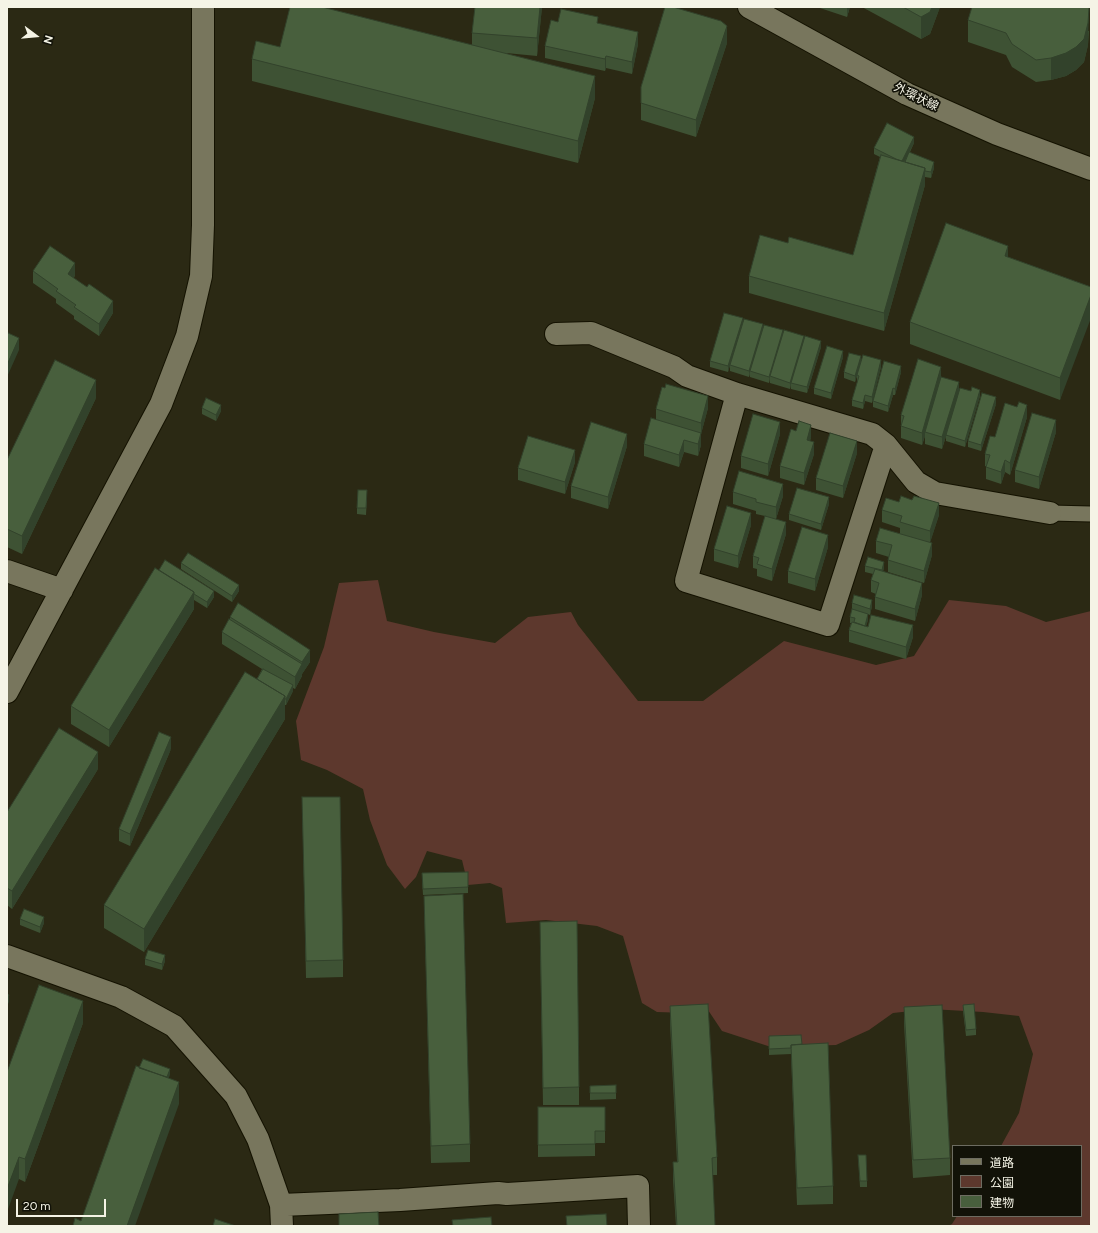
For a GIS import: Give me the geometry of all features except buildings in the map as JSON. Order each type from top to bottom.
[{"type":"street","points":[[7,692],[161,404],[187,336],[201,276],[203,232],[202,7]]},
{"type":"street","name":"外環状線","points":[[749,7],[906,94],[997,134],[1091,169]]},
{"type":"street","points":[[556,334],[592,333],[674,368],[688,376],[737,394],[872,434],[886,445],[916,482],[935,493],[1050,513]]},
{"type":"street","points":[[737,394],[686,581],[828,625],[886,445]]},
{"type":"street","points":[[7,571],[62,590]]},
{"type":"street","points":[[7,956],[121,997],[174,1026],[236,1096],[258,1139],[282,1216],[400,1200],[498,1193],[507,1194],[638,1186],[639,1226]]},
{"type":"lane","points":[[1050,513],[1091,514]]},
{"type":"green space","points":[[378,580],[387,621],[434,632],[495,643],[528,617],[571,612],[578,625],[638,701],[703,701],[784,641],[876,665],[914,656],[949,600],[1006,606],[1046,622],[1091,611],[1091,1224],[1087,1226],[948,1226],[952,1224],[956,1217],[1082,1217],[1082,1145],[1002,1145],[1019,1113],[1033,1054],[1019,1016],[930,1009],[893,1013],[869,1030],[836,1045],[771,1047],[722,1031],[708,1010],[688,1013],[657,1012],[642,1003],[623,936],[597,926],[546,920],[506,923],[502,888],[490,883],[468,885],[462,860],[427,851],[416,877],[405,889],[387,865],[370,820],[363,789],[327,770],[301,760],[296,721],[324,647],[339,583]]}]
